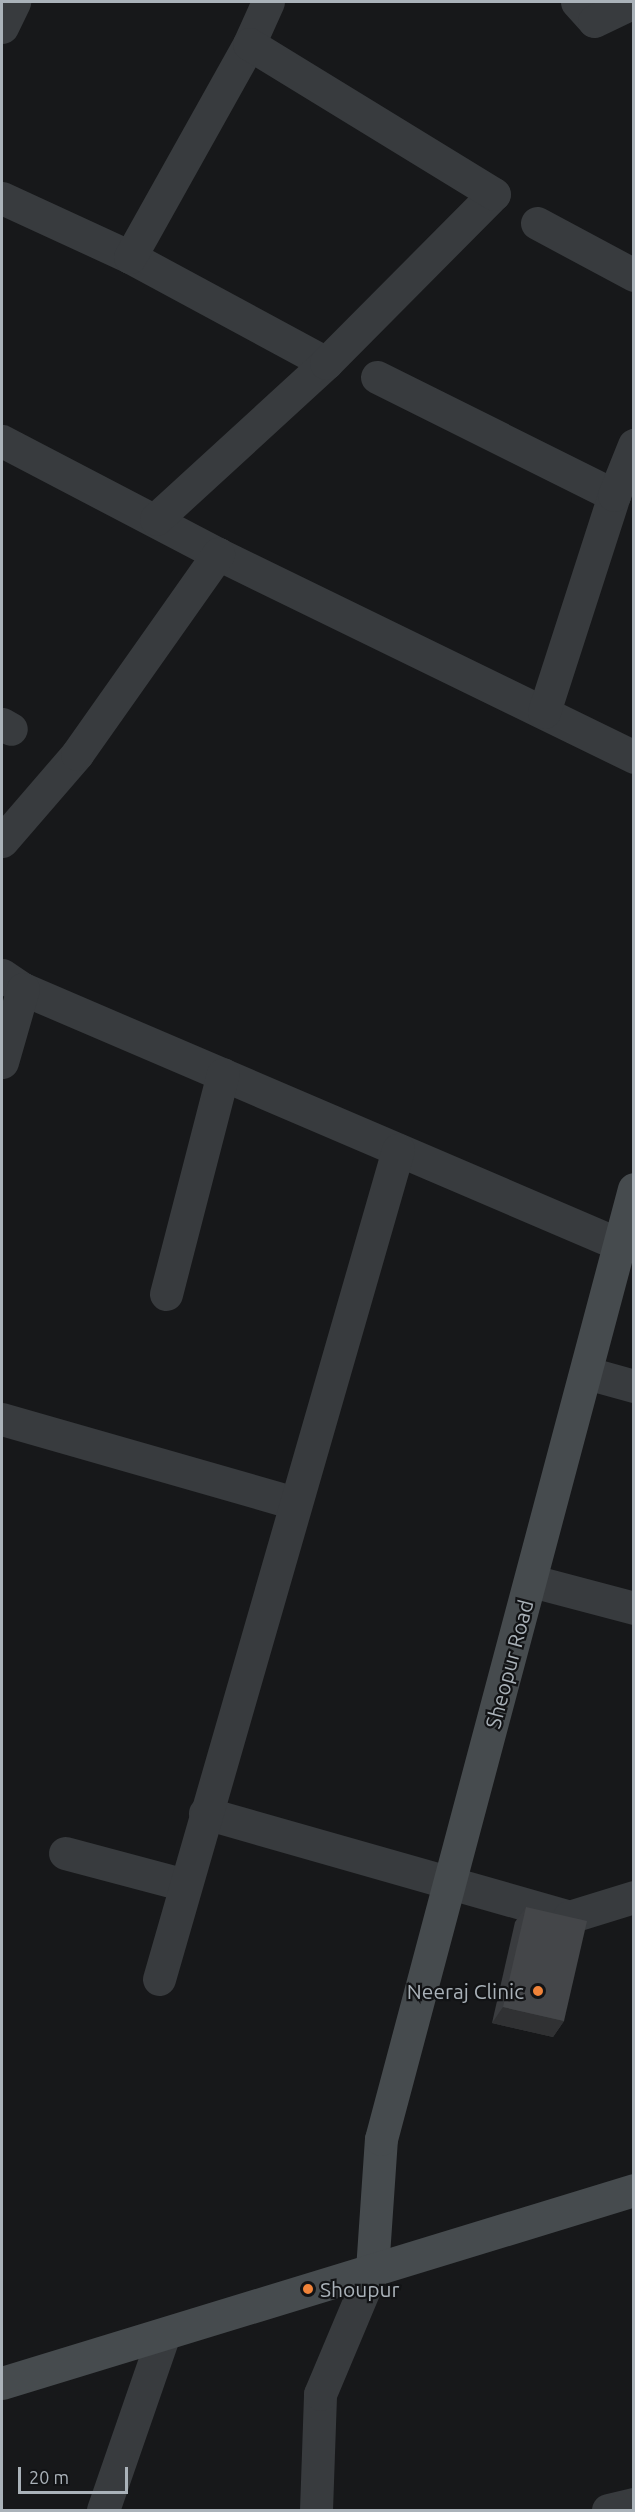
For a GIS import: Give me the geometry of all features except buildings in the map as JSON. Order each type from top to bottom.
[{"type":"street","points":[[2,27],[14,2]]},
{"type":"street","points":[[130,257],[249,44],[268,2]]},
{"type":"street","points":[[577,2],[594,21],[633,2]]},
{"type":"street","points":[[156,519],[326,363],[494,194],[249,44]]},
{"type":"street","points":[[2,198],[130,257],[326,363]]},
{"type":"street","points":[[537,223],[633,275]]},
{"type":"street","points":[[377,377],[614,495]]},
{"type":"street","points":[[2,441],[156,519],[218,554],[633,757]]},
{"type":"street","points":[[544,712],[614,495],[633,445]]},
{"type":"street","points":[[2,841],[77,754],[218,554]]},
{"type":"street","points":[[2,1062],[12,982],[621,1245]]},
{"type":"street","points":[[166,1294],[223,1074]]},
{"type":"street","points":[[159,1979],[398,1150]]},
{"type":"street","name":"Sheopur Road","points":[[372,2270],[381,2139],[532,1581],[621,1245],[633,1189]]},
{"type":"street","points":[[587,1373],[633,1386]]},
{"type":"street","points":[[2,1419],[295,1503]]},
{"type":"street","points":[[532,1581],[633,1608]]},
{"type":"street","points":[[205,1813],[568,1917],[633,1897]]},
{"type":"street","points":[[64,1853],[185,1885]]},
{"type":"street","points":[[2,2383],[633,2190]]},
{"type":"street","points":[[316,2511],[320,2394],[372,2270]]},
{"type":"street","points":[[103,2511],[164,2334]]},
{"type":"street","points":[[608,2511],[633,2504]]},
{"type":"place","name":"Neeraj Clinic","points":[[538,1991]]},
{"type":"place","name":"Shoupur","points":[[308,2289]]}]
